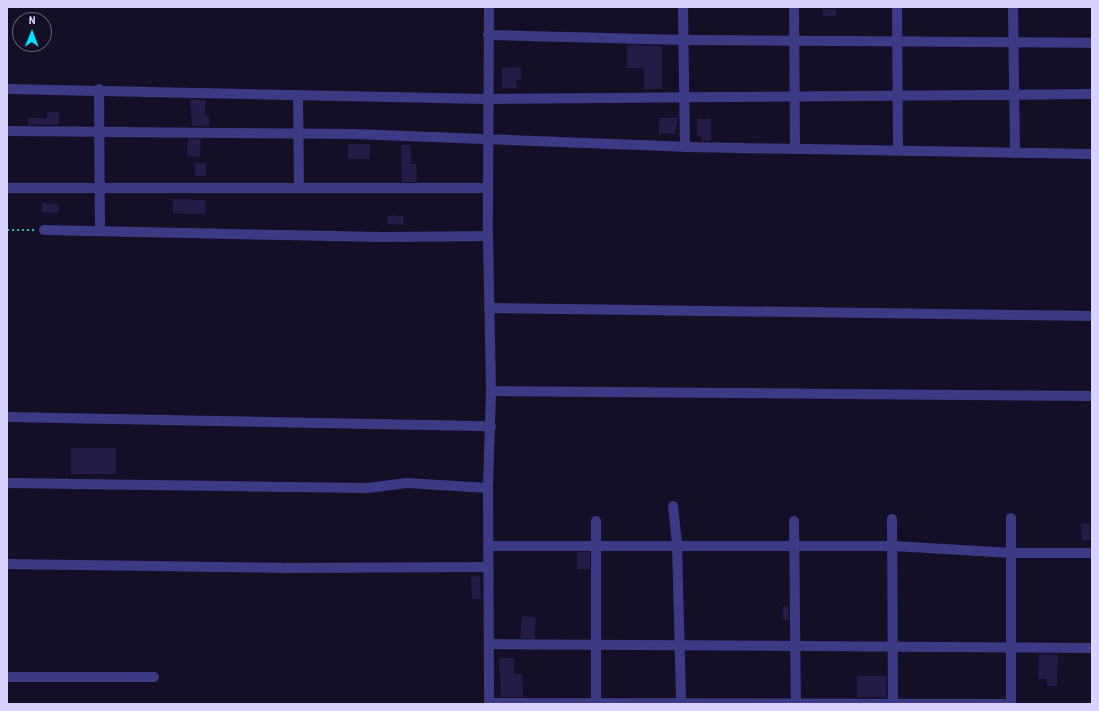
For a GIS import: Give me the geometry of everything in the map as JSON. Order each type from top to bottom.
[{"type":"street","points":[[489,7],[488,236],[491,391],[488,488],[489,703],[596,702],[1003,704]]},
{"type":"street","points":[[683,7],[685,147]]},
{"type":"street","points":[[794,7],[795,149]]},
{"type":"street","points":[[897,7],[898,150]]},
{"type":"street","points":[[1013,7],[1015,153]]},
{"type":"street","points":[[488,36],[683,40],[1092,43]]},
{"type":"street","points":[[7,89],[99,89],[298,95],[488,98],[684,96],[795,98],[1092,94]]},
{"type":"street","points":[[99,89],[100,231]]},
{"type":"street","points":[[298,95],[299,188]]},
{"type":"street","points":[[7,131],[488,137],[685,147],[1092,154]]},
{"type":"street","points":[[7,188],[488,188]]},
{"type":"street","points":[[44,230],[376,237],[488,236]]},
{"type":"street","points":[[490,308],[1092,316]]},
{"type":"street","points":[[491,391],[1092,396]]},
{"type":"street","points":[[7,417],[491,426]]},
{"type":"street","points":[[7,483],[367,488],[407,483],[488,488]]},
{"type":"street","points":[[673,506],[677,545],[681,703]]},
{"type":"street","points":[[1010,518],[1010,704]]},
{"type":"street","points":[[892,519],[894,546],[893,704]]},
{"type":"street","points":[[596,521],[598,643],[596,702]]},
{"type":"street","points":[[794,521],[797,645],[796,704]]},
{"type":"street","points":[[488,546],[894,546],[1011,553],[1092,553]]},
{"type":"street","points":[[7,564],[281,568],[488,567]]},
{"type":"street","points":[[489,644],[598,643],[1092,648]]},
{"type":"street","points":[[7,677],[154,677]]},
{"type":"path","points":[[7,230],[44,230]]},
{"type":"building","points":[[823,9],[836,9],[836,16],[823,16]]},
{"type":"building","points":[[627,45],[662,46],[662,89],[644,89],[644,68],[627,68]]},
{"type":"building","points":[[521,67],[521,80],[516,80],[517,88],[502,88],[502,68]]},
{"type":"building","points":[[190,99],[206,100],[205,115],[209,115],[210,126],[192,126]]},
{"type":"building","points":[[47,112],[59,112],[59,125],[28,125],[28,118],[47,118]]},
{"type":"building","points":[[659,118],[678,118],[675,134],[659,133]]},
{"type":"building","points":[[697,119],[711,119],[711,141],[701,141],[701,136],[697,136]]},
{"type":"building","points":[[188,138],[201,139],[200,157],[187,156]]},
{"type":"building","points":[[348,144],[370,144],[370,159],[348,159]]},
{"type":"building","points":[[401,145],[411,145],[411,164],[416,164],[417,182],[402,182]]},
{"type":"building","points":[[195,163],[206,163],[206,176],[195,176]]},
{"type":"building","points":[[173,199],[206,200],[205,214],[173,213]]},
{"type":"building","points":[[42,203],[59,204],[59,213],[42,212]]},
{"type":"building","points":[[388,215],[404,216],[403,225],[387,224]]},
{"type":"building","points":[[71,448],[116,448],[116,474],[71,474]]},
{"type":"building","points":[[1081,523],[1090,523],[1091,540],[1082,540]]},
{"type":"building","points":[[577,552],[590,552],[590,569],[577,569]]},
{"type":"building","points":[[471,576],[480,576],[481,599],[472,599]]},
{"type":"building","points":[[783,606],[788,606],[789,620],[783,620]]},
{"type":"building","points":[[522,616],[536,617],[534,639],[520,638]]},
{"type":"building","points":[[1039,654],[1058,655],[1057,686],[1047,686],[1047,679],[1038,679]]},
{"type":"building","points":[[499,658],[514,658],[514,674],[522,674],[523,697],[501,697]]},
{"type":"building","points":[[857,676],[886,676],[886,697],[857,697]]}]
